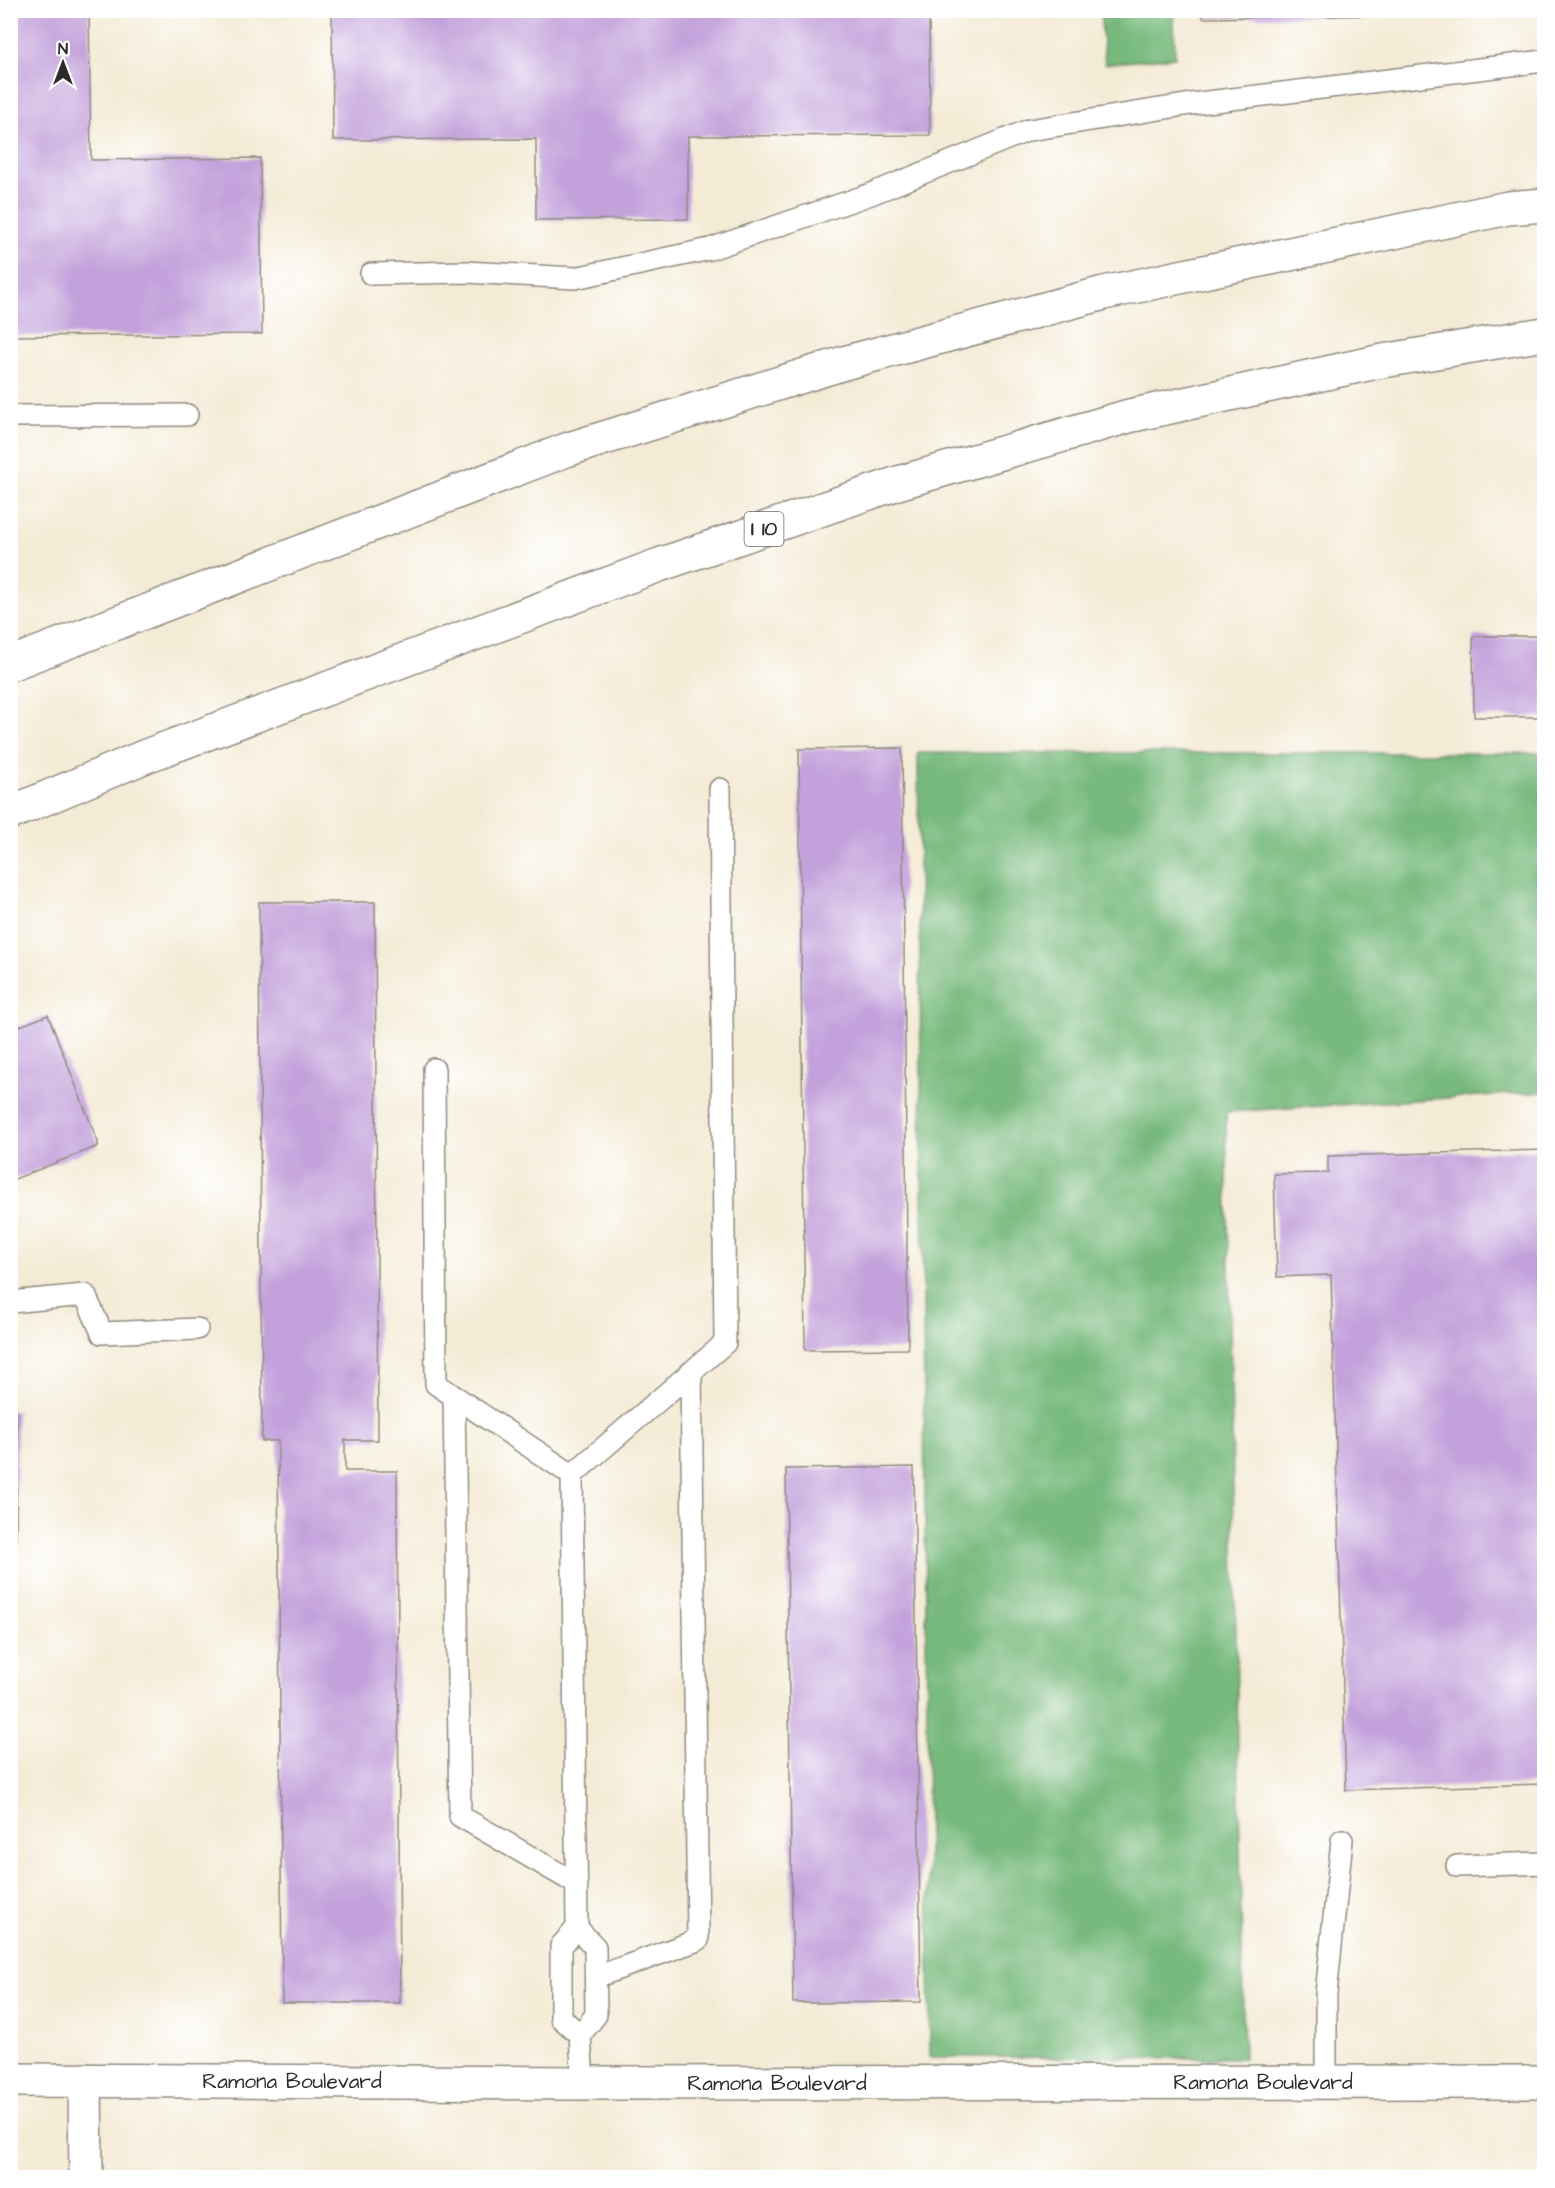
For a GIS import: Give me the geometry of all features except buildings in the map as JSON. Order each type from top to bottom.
[{"type":"main road","points":[[10,664],[566,450],[844,363],[1104,293],[1508,208],[1545,205]]},
{"type":"main road","name":"I 10","points":[[10,813],[146,756],[659,565],[898,483],[1129,417],[1377,362],[1545,334]]},
{"type":"main road","name":"Ramona Boulevard","points":[[10,2080],[583,2083],[1545,2082]]},
{"type":"main road","points":[[85,2080],[86,2178]]},
{"type":"lane","points":[[371,274],[465,272],[574,278],[710,249],[871,194],[1029,130],[1191,104],[1545,61]]},
{"type":"lane","points":[[10,416],[187,415]]},
{"type":"lane","points":[[572,1475],[725,1343],[720,789]]},
{"type":"lane","points":[[434,1069],[436,1384],[572,1475]]},
{"type":"lane","points":[[10,1302],[85,1295],[102,1333],[197,1329]]},
{"type":"lane","points":[[596,1977],[698,1940],[692,1372]]},
{"type":"lane","points":[[454,1396],[460,1816],[577,1884]]},
{"type":"lane","points":[[572,1475],[577,1928],[561,1946],[561,2018],[580,2035]]},
{"type":"lane","points":[[1326,2082],[1326,1994],[1342,1840]]},
{"type":"lane","points":[[1456,1866],[1545,1863]]},
{"type":"lane","points":[[577,1928],[595,1947],[596,2015],[580,2035],[583,2083]]},
{"type":"green space","points":[[1100,11],[1174,11],[1175,57],[1105,64]]},
{"type":"green space","points":[[918,753],[1544,753],[1544,1092],[1226,1112],[1244,2058],[930,2057]]}]
